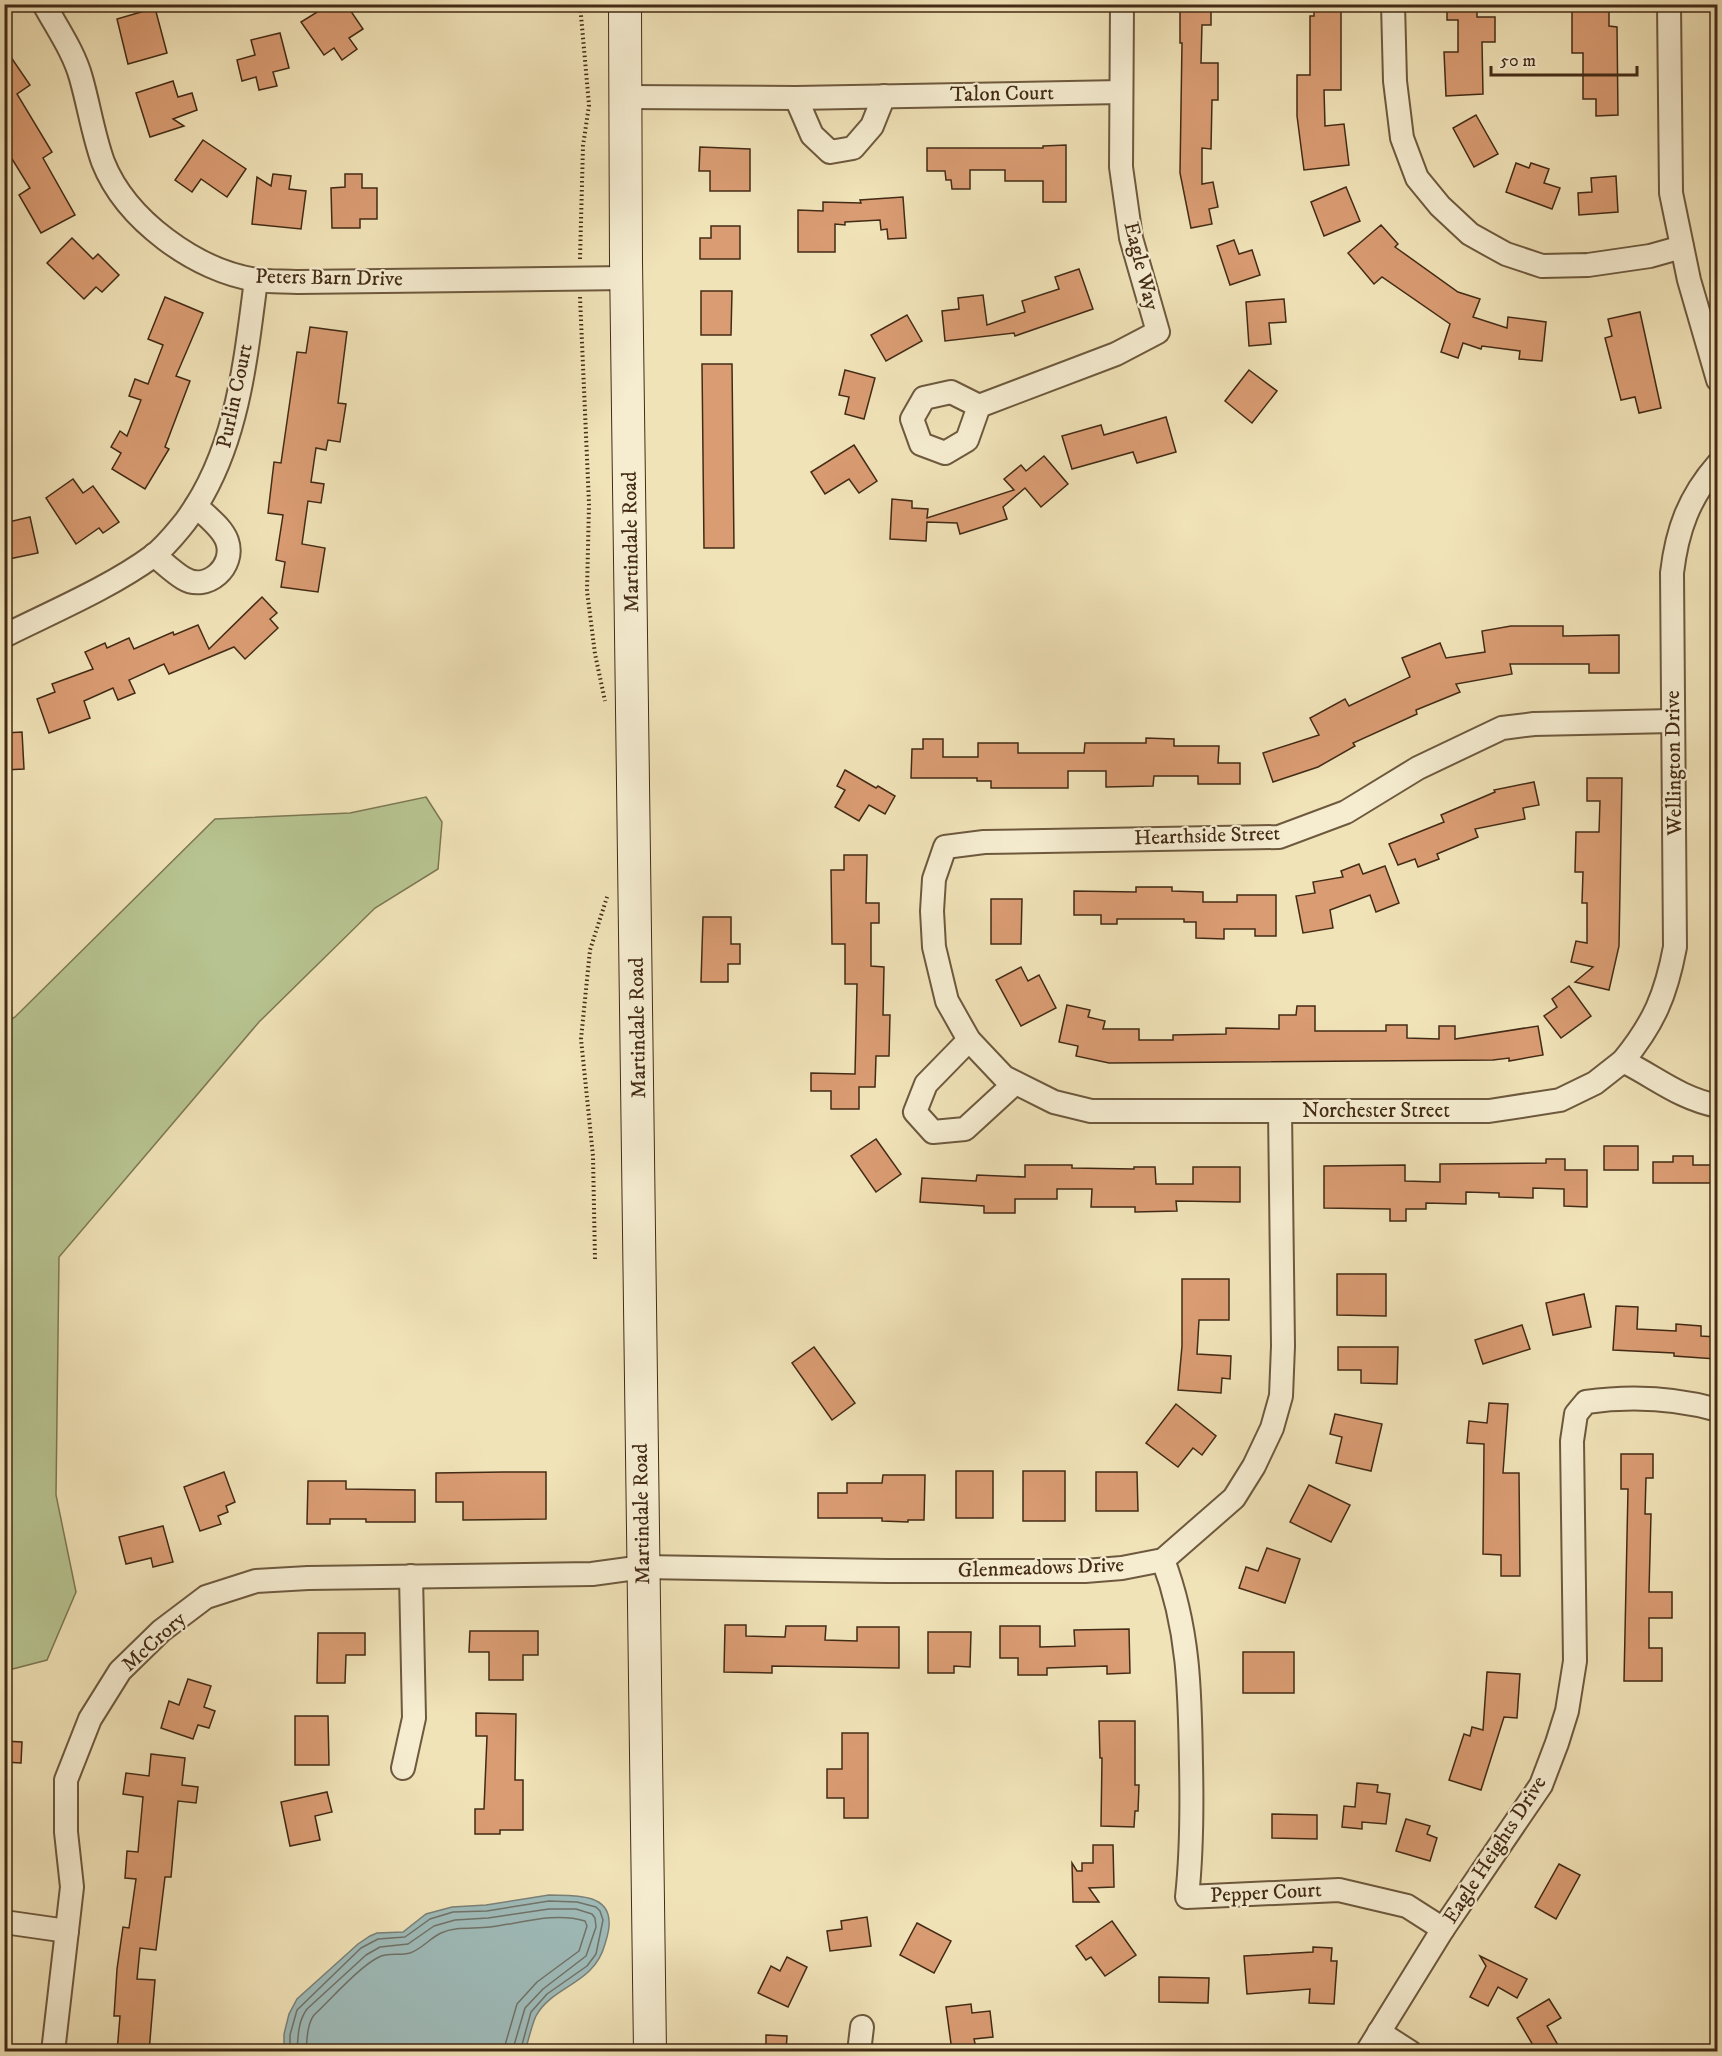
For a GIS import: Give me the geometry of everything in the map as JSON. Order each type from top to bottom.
[{"type":"street","name":"Peters Barn Drive","points":[[44,4],[81,76],[91,125],[104,164],[126,200],[154,230],[191,257],[223,271],[256,280],[298,282],[627,278]]},
{"type":"street","name":"Martindale Road","points":[[625,4],[650,2052]]},
{"type":"street","name":"Eagle Way","points":[[979,406],[1116,354],[1158,332],[1131,238],[1121,167],[1122,4]]},
{"type":"street","points":[[1393,4],[1395,81],[1402,138],[1417,178],[1440,206],[1470,234],[1506,254],[1542,266],[1588,265],[1650,256],[1682,247]]},
{"type":"street","points":[[1670,4],[1671,194],[1689,280],[1718,380]]},
{"type":"street","name":"Talon Court","points":[[626,97],[796,98],[1121,92]]},
{"type":"street","points":[[796,98],[812,135],[830,152],[854,148],[872,126],[884,96]]},
{"type":"street","name":"Purlin Court","points":[[4,636],[77,600],[154,555],[173,537],[196,507],[221,461],[230,433],[243,373],[256,280]]},
{"type":"street","name":"Wellington Drive","points":[[1623,1060],[1639,1042],[1661,1002],[1670,974],[1675,947],[1672,573],[1675,549],[1683,522],[1697,489],[1718,464]]},
{"type":"street","points":[[154,555],[184,579],[198,583],[212,580],[221,570],[228,558],[227,541],[216,525],[196,507]]},
{"type":"street","name":"Hearthside Street","points":[[987,1060],[969,1040],[947,1001],[934,946],[932,911],[934,879],[945,847],[984,842],[1279,837],[1346,812],[1418,768],[1502,728],[1534,724],[1673,721]]},
{"type":"street","points":[[969,1040],[926,1084],[915,1112],[933,1132],[965,1129],[1015,1083]]},
{"type":"street","name":"Norchester Street","points":[[987,1060],[1004,1077],[1015,1083],[1054,1102],[1091,1111],[1490,1111],[1560,1100],[1594,1083],[1623,1060]]},
{"type":"street","points":[[1623,1060],[1692,1100],[1718,1106]]},
{"type":"street","points":[[1164,1560],[1234,1498],[1254,1466],[1272,1428],[1281,1396],[1283,1346],[1280,1111]]},
{"type":"street","name":"Eagle Heights Drive","points":[[1373,2042],[1443,1929],[1541,1785],[1567,1711],[1575,1661],[1572,1441],[1576,1414],[1586,1402],[1601,1400],[1649,1399],[1689,1402],[1718,1410]]},
{"type":"street","name":"Glenmeadows Drive","points":[[537,1574],[592,1574],[643,1567],[1085,1571],[1122,1568],[1164,1560]]},
{"type":"street","name":"Pepper Court","points":[[1164,1560],[1183,1624],[1190,1720],[1192,1854],[1187,1898],[1339,1890],[1407,1906],[1443,1929]]},
{"type":"street","name":"McCrory","points":[[54,2052],[72,1887],[66,1832],[66,1780],[90,1719],[120,1671],[161,1631],[206,1597],[256,1581],[537,1574]]},
{"type":"street","points":[[403,1768],[414,1718],[411,1576]]},
{"type":"street","points":[[4,1922],[67,1931]]},
{"type":"street","points":[[859,2052],[862,2027]]},
{"type":"street","points":[[1373,2042],[1410,2052]]},
{"type":"path","points":[[580,4],[589,105],[583,146],[580,277],[589,504],[587,591],[595,654],[608,712]]},
{"type":"path","points":[[596,1259],[593,1156],[581,1039],[590,950],[609,891]]},
{"type":"green space","points":[[426,797],[442,822],[438,869],[375,908],[259,1022],[59,1257],[56,1495],[76,1592],[47,1660],[5,1671],[5,1023],[15,1017],[215,819],[350,813]]},
{"type":"water","points":[[549,1895],[577,1896],[595,1900],[607,1912],[609,1930],[600,1958],[592,1968],[583,1977],[552,1997],[536,2016],[525,2051],[284,2051],[284,2034],[289,2014],[297,1999],[370,1936],[377,1933],[403,1932],[426,1914],[452,1907],[486,1905]]},
{"type":"building","points":[[330,4],[346,4],[363,29],[349,38],[357,49],[342,60],[334,48],[324,55],[301,22]]},
{"type":"building","points":[[1180,4],[1211,4],[1211,25],[1202,25],[1201,63],[1218,63],[1218,100],[1212,100],[1211,149],[1202,148],[1202,184],[1213,182],[1218,207],[1209,209],[1212,224],[1191,228],[1180,173],[1182,43],[1180,43]]},
{"type":"building","points":[[1314,4],[1341,4],[1341,90],[1324,90],[1325,126],[1344,124],[1349,165],[1304,170],[1297,116],[1297,75],[1310,75],[1310,16],[1314,16]]},
{"type":"building","points":[[1447,4],[1477,4],[1477,17],[1495,17],[1495,42],[1482,42],[1483,94],[1446,96],[1444,52],[1458,52],[1458,20],[1447,20]]},
{"type":"building","points":[[155,8],[167,53],[128,64],[117,19]]},
{"type":"building","points":[[1572,10],[1609,10],[1609,26],[1617,27],[1618,115],[1596,116],[1596,99],[1583,99],[1583,53],[1572,53]]},
{"type":"building","points":[[280,33],[289,68],[273,72],[277,86],[259,90],[256,77],[242,81],[237,60],[255,55],[251,40]]},
{"type":"building","points":[[4,47],[30,85],[17,94],[52,152],[43,158],[75,215],[41,233],[19,195],[30,188],[4,146]]},
{"type":"building","points":[[173,81],[178,97],[192,93],[197,110],[173,119],[184,126],[150,137],[136,93]]},
{"type":"building","points":[[1476,115],[1498,154],[1474,167],[1453,128]]},
{"type":"building","points":[[203,140],[246,169],[227,197],[201,179],[192,192],[175,180]]},
{"type":"building","points":[[1066,145],[1066,202],[1043,202],[1043,181],[1005,181],[1005,170],[970,170],[970,189],[952,189],[951,180],[946,180],[945,171],[927,171],[927,148],[1043,148],[1043,146]]},
{"type":"building","points":[[700,147],[750,149],[750,191],[710,191],[710,171],[699,171]]},
{"type":"building","points":[[1516,163],[1529,168],[1531,163],[1549,169],[1544,183],[1560,188],[1552,209],[1506,192]]},
{"type":"building","points":[[273,174],[291,176],[289,189],[306,191],[301,229],[252,224],[257,177],[271,186]]},
{"type":"building","points":[[345,174],[362,174],[362,188],[377,188],[377,219],[360,219],[360,228],[332,228],[331,188],[345,187]]},
{"type":"building","points":[[1616,176],[1618,212],[1579,215],[1578,193],[1592,192],[1591,178]]},
{"type":"building","points":[[1346,187],[1360,221],[1324,236],[1311,202]]},
{"type":"building","points":[[903,197],[906,238],[888,239],[887,229],[881,230],[880,220],[845,222],[845,225],[835,224],[835,252],[798,252],[798,210],[823,211],[823,202],[861,203],[860,200]]},
{"type":"building","points":[[1381,225],[1398,244],[1395,247],[1458,292],[1480,299],[1473,317],[1507,328],[1508,317],[1546,322],[1542,361],[1519,359],[1520,351],[1482,346],[1481,349],[1463,343],[1458,358],[1441,352],[1450,324],[1382,277],[1374,284],[1348,253]]},
{"type":"building","points":[[711,226],[740,226],[740,259],[700,259],[700,238],[711,238]]},
{"type":"building","points":[[72,238],[93,259],[98,254],[119,275],[102,292],[96,287],[84,299],[47,263]]},
{"type":"building","points":[[1234,240],[1239,254],[1252,250],[1260,275],[1230,285],[1217,246]]},
{"type":"building","points":[[1079,269],[1093,309],[1015,336],[1014,333],[945,341],[942,311],[959,309],[958,298],[983,295],[987,325],[1025,312],[1022,301],[1059,289],[1055,277]]},
{"type":"building","points":[[701,291],[732,291],[731,335],[701,335]]},
{"type":"building","points":[[165,297],[203,313],[176,376],[190,381],[165,447],[169,449],[145,489],[112,469],[121,453],[111,447],[120,431],[127,436],[141,400],[129,396],[135,379],[148,384],[163,345],[148,339]]},
{"type":"building","points":[[1284,299],[1286,322],[1269,323],[1271,344],[1249,346],[1246,302]]},
{"type":"building","points":[[1640,312],[1661,408],[1639,413],[1635,397],[1621,400],[1605,338],[1612,336],[1608,319]]},
{"type":"building","points":[[907,315],[922,341],[886,361],[871,335]]},
{"type":"building","points":[[310,327],[347,332],[338,403],[346,404],[340,442],[328,440],[326,450],[316,448],[311,482],[324,484],[321,503],[308,501],[302,544],[325,548],[318,592],[281,587],[285,562],[276,560],[283,515],[268,513],[274,462],[281,463],[297,352],[306,353]]},
{"type":"building","points":[[702,364],[732,364],[734,548],[704,548]]},
{"type":"building","points":[[845,370],[875,378],[864,419],[845,414],[849,397],[839,395]]},
{"type":"building","points":[[1249,370],[1277,391],[1252,423],[1225,401]]},
{"type":"building","points":[[1166,417],[1176,452],[1137,463],[1133,452],[1072,469],[1062,436],[1101,425],[1104,435]]},
{"type":"building","points":[[854,445],[877,481],[859,493],[849,479],[825,494],[811,472]]},
{"type":"building","points":[[1044,456],[1068,484],[1041,507],[1025,488],[1003,507],[1007,519],[960,534],[957,523],[927,522],[926,541],[890,539],[892,499],[912,501],[912,508],[928,509],[927,518],[1014,490],[1004,479],[1021,465],[1026,471]]},
{"type":"building","points":[[73,479],[83,493],[93,486],[119,522],[103,533],[99,528],[76,544],[46,498]]},
{"type":"building","points":[[30,517],[38,553],[4,560],[4,523]]},
{"type":"building","points":[[262,597],[277,613],[270,619],[278,628],[245,659],[234,647],[169,674],[164,664],[129,680],[135,693],[118,700],[113,688],[84,701],[90,718],[49,733],[37,699],[55,692],[52,684],[93,669],[85,652],[105,643],[107,648],[129,638],[134,649],[173,632],[174,635],[198,625],[209,649]]},
{"type":"building","points":[[1511,626],[1563,626],[1563,636],[1619,635],[1619,673],[1589,673],[1589,664],[1510,664],[1512,674],[1456,684],[1460,692],[1416,710],[1417,714],[1353,743],[1355,746],[1318,767],[1273,782],[1263,753],[1319,735],[1310,718],[1345,699],[1349,706],[1410,677],[1402,658],[1440,643],[1446,658],[1485,652],[1482,631]]},
{"type":"building","points":[[22,732],[24,769],[4,770],[4,733]]},
{"type":"building","points":[[1146,738],[1174,739],[1174,746],[1219,746],[1218,763],[1240,763],[1240,784],[1198,784],[1198,776],[1154,776],[1153,786],[1106,787],[1106,771],[1068,771],[1068,788],[991,788],[991,781],[977,781],[977,778],[911,778],[912,749],[923,749],[923,739],[943,739],[943,757],[978,757],[978,743],[1018,743],[1018,753],[1084,753],[1085,743],[1146,743]]},
{"type":"building","points":[[845,770],[895,796],[885,814],[869,805],[859,821],[835,807],[845,790],[837,786]]},
{"type":"building","points":[[1587,778],[1622,778],[1619,946],[1609,990],[1575,982],[1593,967],[1571,962],[1576,941],[1587,943],[1587,903],[1582,903],[1583,872],[1575,872],[1576,832],[1599,832],[1600,801],[1587,801]]},
{"type":"building","points":[[1534,782],[1539,805],[1523,808],[1525,819],[1475,829],[1478,837],[1437,854],[1439,859],[1418,867],[1415,859],[1398,865],[1389,844],[1444,822],[1441,815],[1495,792],[1494,790]]},
{"type":"building","points":[[844,855],[867,855],[866,903],[879,903],[879,923],[871,923],[871,966],[884,967],[883,1015],[890,1015],[889,1056],[876,1056],[875,1087],[859,1087],[859,1109],[831,1109],[831,1091],[811,1091],[811,1073],[855,1074],[857,984],[845,984],[845,944],[832,944],[831,870],[844,870]]},
{"type":"building","points":[[1359,864],[1363,874],[1385,866],[1399,903],[1376,912],[1370,895],[1330,910],[1333,928],[1303,933],[1296,896],[1315,893],[1313,882],[1343,877],[1341,871]]},
{"type":"building","points":[[1136,887],[1172,887],[1172,891],[1203,892],[1203,902],[1237,902],[1237,895],[1276,895],[1276,936],[1255,936],[1255,929],[1224,929],[1224,939],[1196,938],[1196,922],[1184,922],[1184,919],[1117,919],[1117,924],[1101,924],[1101,915],[1074,915],[1074,891],[1136,892]]},
{"type":"building","points":[[991,899],[1022,899],[1021,944],[991,944]]},
{"type":"building","points":[[703,917],[731,917],[731,944],[740,944],[740,964],[728,964],[728,982],[701,982]]},
{"type":"building","points":[[1021,967],[1028,981],[1039,975],[1056,1008],[1021,1026],[996,980]]},
{"type":"building","points":[[1569,986],[1591,1016],[1561,1038],[1544,1016],[1557,1007],[1552,999]]},
{"type":"building","points":[[1067,1005],[1090,1010],[1088,1017],[1105,1021],[1103,1029],[1139,1029],[1139,1040],[1173,1040],[1173,1035],[1226,1034],[1226,1028],[1279,1029],[1279,1015],[1296,1015],[1297,1006],[1315,1006],[1315,1031],[1386,1031],[1386,1025],[1407,1025],[1407,1038],[1439,1039],[1439,1026],[1455,1026],[1455,1039],[1538,1026],[1543,1055],[1509,1061],[1509,1058],[1109,1063],[1076,1056],[1078,1046],[1059,1042]]},
{"type":"building","points":[[876,1139],[901,1174],[876,1192],[851,1156]]},
{"type":"building","points":[[1604,1146],[1638,1146],[1638,1170],[1604,1170]]},
{"type":"building","points":[[1673,1156],[1693,1156],[1693,1165],[1718,1165],[1718,1183],[1653,1183],[1653,1162],[1673,1162]]},
{"type":"building","points":[[1546,1159],[1565,1159],[1565,1170],[1587,1170],[1587,1207],[1564,1206],[1564,1189],[1533,1188],[1533,1198],[1499,1197],[1499,1193],[1466,1192],[1466,1204],[1426,1203],[1426,1209],[1406,1209],[1406,1221],[1390,1221],[1390,1209],[1324,1208],[1324,1166],[1405,1165],[1405,1181],[1440,1182],[1440,1164],[1546,1163]]},
{"type":"building","points":[[1025,1165],[1134,1169],[1134,1167],[1155,1167],[1156,1184],[1193,1184],[1193,1167],[1240,1167],[1240,1202],[1176,1201],[1177,1211],[1135,1212],[1135,1207],[1091,1207],[1092,1189],[1057,1189],[1057,1199],[1015,1199],[1015,1213],[984,1213],[984,1206],[920,1202],[922,1178],[976,1181],[977,1175],[1025,1177]]},
{"type":"building","points":[[1337,1274],[1386,1274],[1386,1316],[1337,1315]]},
{"type":"building","points":[[1182,1279],[1229,1279],[1229,1320],[1199,1320],[1197,1354],[1231,1356],[1230,1379],[1222,1378],[1221,1393],[1178,1390],[1182,1346]]},
{"type":"building","points":[[1584,1294],[1591,1327],[1553,1335],[1546,1303]]},
{"type":"building","points":[[1616,1306],[1638,1307],[1637,1329],[1676,1331],[1676,1324],[1701,1326],[1701,1336],[1717,1337],[1716,1359],[1674,1356],[1674,1353],[1613,1350]]},
{"type":"building","points":[[1522,1325],[1530,1349],[1483,1364],[1475,1340]]},
{"type":"building","points":[[814,1347],[855,1403],[832,1420],[792,1363]]},
{"type":"building","points":[[1338,1347],[1398,1347],[1397,1384],[1361,1383],[1361,1370],[1338,1370]]},
{"type":"building","points":[[1489,1403],[1508,1404],[1503,1473],[1519,1473],[1520,1576],[1501,1576],[1501,1555],[1483,1554],[1484,1444],[1467,1443],[1469,1421],[1487,1423]]},
{"type":"building","points":[[1176,1404],[1216,1436],[1202,1455],[1193,1448],[1178,1467],[1146,1443]]},
{"type":"building","points":[[1335,1414],[1382,1424],[1371,1471],[1336,1463],[1342,1437],[1330,1434]]},
{"type":"building","points":[[1621,1454],[1653,1454],[1653,1478],[1646,1478],[1645,1514],[1651,1514],[1649,1592],[1672,1592],[1672,1618],[1649,1618],[1649,1648],[1662,1648],[1662,1681],[1624,1681],[1628,1489],[1621,1489]]},
{"type":"building","points":[[956,1471],[993,1471],[993,1518],[956,1518]]},
{"type":"building","points":[[1023,1471],[1065,1471],[1065,1521],[1023,1521]]},
{"type":"building","points":[[224,1472],[235,1502],[226,1506],[228,1512],[218,1516],[221,1524],[200,1531],[184,1487]]},
{"type":"building","points":[[546,1472],[546,1519],[463,1520],[463,1502],[436,1502],[436,1473]]},
{"type":"building","points":[[1096,1472],[1137,1472],[1138,1511],[1096,1511]]},
{"type":"building","points":[[883,1475],[925,1475],[924,1520],[908,1520],[908,1522],[882,1521],[882,1518],[818,1518],[818,1493],[847,1493],[847,1483],[882,1483]]},
{"type":"building","points":[[308,1481],[346,1481],[346,1489],[415,1490],[415,1522],[330,1519],[330,1524],[307,1524]]},
{"type":"building","points":[[1309,1485],[1350,1505],[1331,1542],[1290,1522]]},
{"type":"building","points":[[163,1526],[173,1562],[153,1567],[151,1558],[126,1564],[119,1537]]},
{"type":"building","points":[[1267,1548],[1300,1559],[1285,1603],[1239,1588],[1246,1567],[1258,1571]]},
{"type":"building","points":[[725,1625],[746,1625],[746,1636],[785,1637],[786,1626],[826,1626],[825,1640],[857,1641],[857,1627],[899,1627],[899,1668],[772,1666],[772,1673],[724,1672]]},
{"type":"building","points":[[1000,1626],[1040,1626],[1040,1647],[1075,1646],[1074,1630],[1129,1629],[1130,1673],[1107,1674],[1107,1666],[1047,1668],[1047,1675],[1018,1675],[1018,1658],[1000,1658]]},
{"type":"building","points":[[470,1631],[538,1631],[538,1655],[523,1655],[523,1680],[489,1680],[489,1652],[469,1652]]},
{"type":"building","points":[[928,1632],[971,1632],[970,1667],[954,1666],[954,1673],[928,1673]]},
{"type":"building","points":[[318,1633],[365,1633],[365,1655],[346,1655],[345,1683],[317,1683]]},
{"type":"building","points":[[1243,1652],[1294,1652],[1294,1693],[1243,1693]]},
{"type":"building","points":[[1487,1672],[1520,1674],[1517,1718],[1504,1717],[1481,1790],[1449,1780],[1464,1734],[1470,1736],[1472,1727],[1483,1730]]},
{"type":"building","points":[[188,1679],[211,1686],[204,1707],[215,1711],[209,1728],[198,1725],[193,1739],[161,1728],[169,1701],[179,1705]]},
{"type":"building","points":[[476,1713],[516,1714],[515,1780],[523,1780],[523,1830],[500,1830],[500,1834],[475,1834],[475,1809],[484,1809],[487,1736],[476,1736]]},
{"type":"building","points":[[295,1716],[328,1716],[329,1765],[295,1765]]},
{"type":"building","points":[[1099,1721],[1135,1721],[1135,1785],[1139,1785],[1138,1811],[1135,1811],[1134,1827],[1101,1826],[1102,1758],[1100,1758]]},
{"type":"building","points":[[842,1733],[868,1733],[868,1818],[844,1818],[844,1798],[827,1798],[827,1769],[842,1769]]},
{"type":"building","points":[[4,1741],[22,1742],[21,1763],[4,1762]]},
{"type":"building","points":[[151,1754],[185,1758],[182,1785],[198,1787],[196,1803],[178,1801],[171,1877],[165,1877],[156,1950],[140,1948],[137,1979],[155,1980],[149,2052],[117,2052],[120,2016],[114,2016],[117,1969],[123,1927],[129,1928],[136,1879],[125,1878],[127,1851],[138,1852],[143,1797],[123,1794],[126,1773],[149,1776]]},
{"type":"building","points":[[1357,1783],[1378,1785],[1377,1792],[1390,1794],[1386,1824],[1362,1822],[1362,1829],[1342,1827],[1344,1806],[1355,1807]]},
{"type":"building","points":[[327,1792],[332,1812],[315,1816],[320,1840],[290,1846],[281,1802]]},
{"type":"building","points":[[1272,1814],[1317,1815],[1317,1839],[1272,1838]]},
{"type":"building","points":[[1406,1819],[1430,1826],[1427,1834],[1437,1838],[1430,1861],[1396,1851]]},
{"type":"building","points":[[1093,1845],[1113,1845],[1114,1887],[1089,1888],[1099,1902],[1073,1902],[1072,1863],[1077,1871],[1082,1871],[1082,1863],[1093,1863]]},
{"type":"building","points":[[1559,1864],[1580,1875],[1556,1919],[1535,1907]]},
{"type":"building","points":[[867,1917],[871,1946],[830,1951],[827,1931],[842,1929],[841,1921]]},
{"type":"building","points":[[1112,1921],[1136,1955],[1105,1976],[1091,1957],[1086,1960],[1076,1946]]},
{"type":"building","points":[[917,1923],[951,1941],[934,1973],[900,1955]]},
{"type":"building","points":[[1313,1947],[1332,1948],[1331,1961],[1337,1961],[1334,2004],[1309,2003],[1310,1989],[1247,1994],[1244,1956],[1313,1952]]},
{"type":"building","points":[[1480,1956],[1527,1979],[1517,1998],[1498,1987],[1488,2006],[1470,1997],[1486,1966]]},
{"type":"building","points":[[787,1957],[807,1967],[788,2007],[758,1993],[771,1966],[780,1971]]},
{"type":"building","points":[[1159,1977],[1209,1978],[1208,2003],[1159,2002]]},
{"type":"building","points":[[1549,1999],[1561,2018],[1547,2026],[1558,2045],[1546,2052],[1537,2052],[1517,2018]]},
{"type":"building","points":[[971,2004],[972,2013],[990,2011],[993,2037],[974,2039],[976,2048],[952,2051],[946,2007]]},
{"type":"building","points":[[766,2035],[787,2036],[786,2052],[766,2052]]}]
